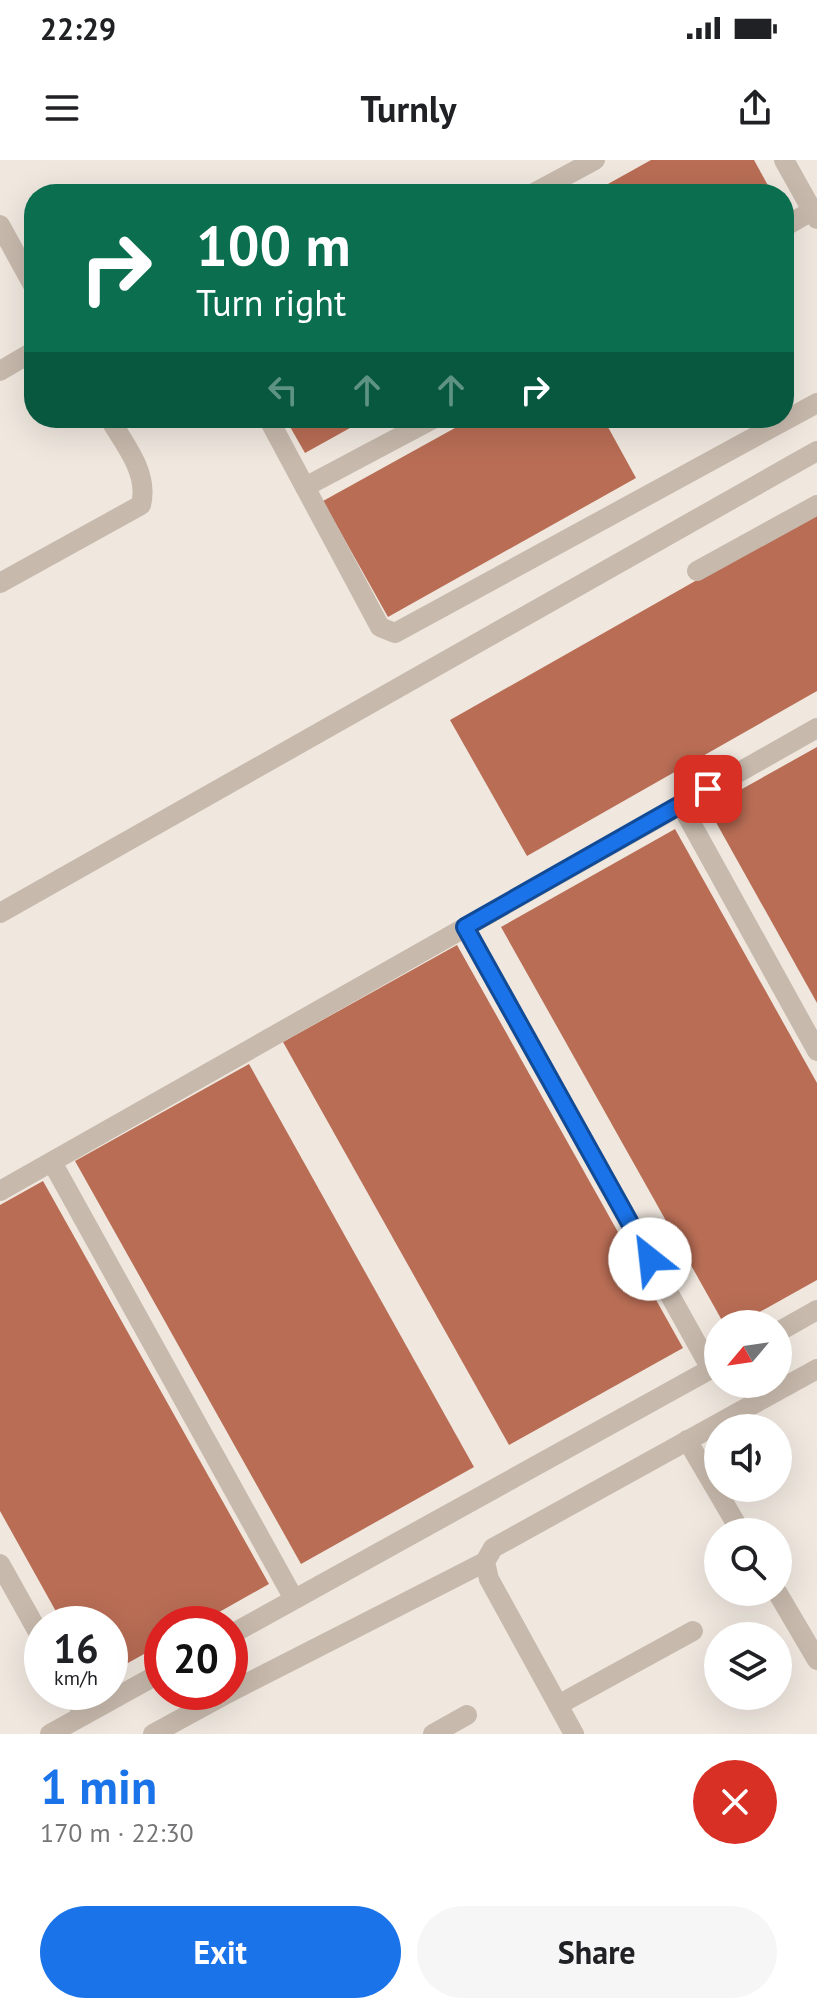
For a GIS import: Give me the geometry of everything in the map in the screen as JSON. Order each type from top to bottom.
[{"type":"street","points":[[551,184],[595,160]]},
{"type":"street","points":[[784,160],[816,212],[794,222]]},
{"type":"street","points":[[0,225],[24,269]]},
{"type":"street","points":[[0,371],[24,357]]},
{"type":"street","points":[[794,416],[817,403]]},
{"type":"street","points":[[0,583],[141,505],[145,488],[139,470],[115,428]]},
{"type":"street","points":[[273,428],[380,627],[395,633],[771,428]]},
{"type":"street","points":[[305,487],[416,428]]},
{"type":"street","points":[[0,913],[817,451]]},
{"type":"street","points":[[697,571],[817,505]]},
{"type":"street","points":[[0,1191],[817,728]]},
{"type":"street","points":[[681,805],[817,1051]]},
{"type":"street","points":[[465,927],[704,1348]]},
{"type":"street","points":[[52,1162],[294,1599]]},
{"type":"street","points":[[792,1324],[817,1310]]},
{"type":"street","points":[[248,1683],[485,1562],[493,1548],[817,1369]]},
{"type":"street","points":[[248,1625],[704,1373]]},
{"type":"street","points":[[687,1440],[733,1518]]},
{"type":"street","points":[[485,1562],[489,1579],[574,1734]]},
{"type":"street","points":[[0,1564],[24,1607]]},
{"type":"street","points":[[785,1606],[817,1660]]},
{"type":"street","points":[[558,1705],[693,1631]]},
{"type":"street","points":[[50,1734],[144,1682]]},
{"type":"street","points":[[81,1710],[84,1715]]},
{"type":"street","points":[[153,1734],[197,1710]]},
{"type":"street","points":[[433,1734],[467,1715]]},
{"type":"building","points":[[651,160],[754,160],[767,184],[608,184]]},
{"type":"building","points":[[291,428],[350,428],[305,453]]},
{"type":"building","points":[[455,428],[608,428],[636,478],[388,617],[323,501]]},
{"type":"building","points":[[817,512],[817,691],[527,856],[450,720]]},
{"type":"building","points":[[817,747],[817,1003],[708,808]]},
{"type":"building","points":[[675,829],[817,1083],[817,1280],[763,1310],[716,1310],[501,927]]},
{"type":"building","points":[[457,945],[683,1348],[509,1445],[283,1042]]},
{"type":"building","points":[[249,1064],[474,1467],[301,1564],[75,1161]]},
{"type":"building","points":[[43,1181],[269,1584],[230,1606],[144,1606],[144,1654],[128,1663],[128,1606],[53,1606],[0,1511],[0,1205]]},
{"type":"route","points":[[650,1259],[465,927],[708,789]]}]
